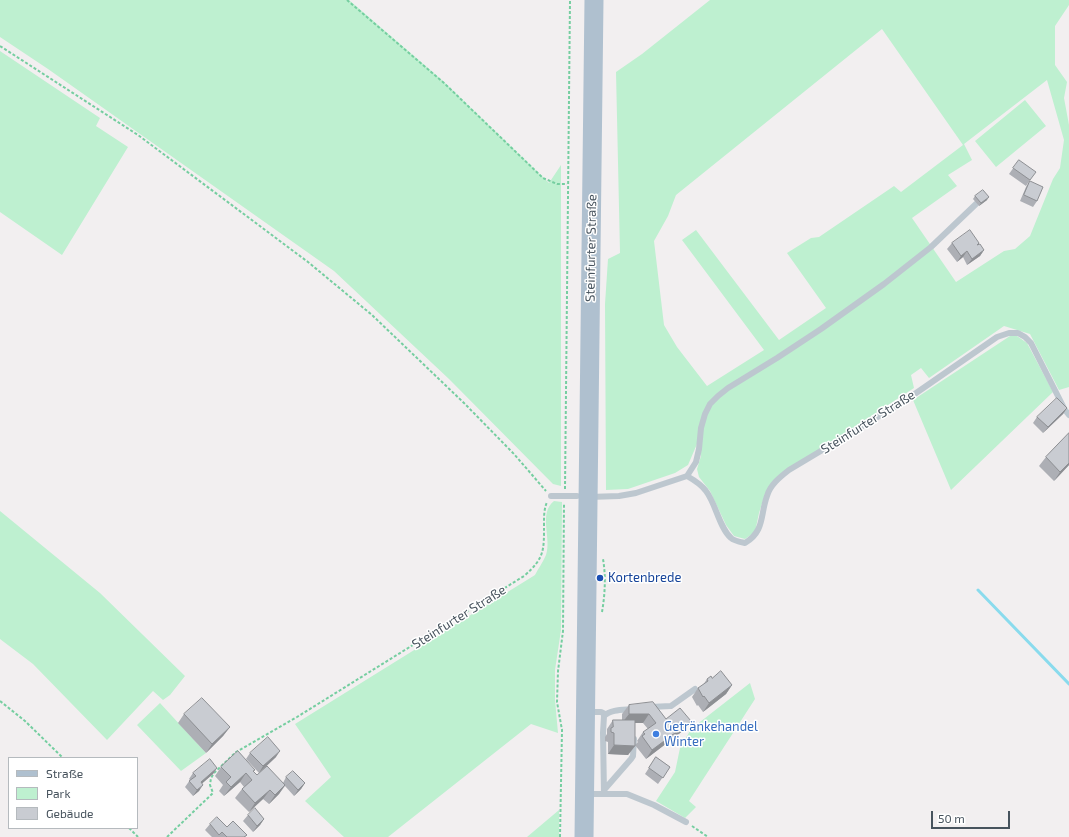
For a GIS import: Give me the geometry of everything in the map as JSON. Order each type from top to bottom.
[{"type":"main road","name":"Steinfurter Straße","points":[[572,837],[582,0]]},
{"type":"main road","name":"Steinfurter Straße","points":[[584,837],[585,712],[576,496],[594,0]]},
{"type":"lane","points":[[551,496],[618,496],[636,493],[687,476],[696,462],[701,428],[705,414],[710,404],[718,396],[728,388],[821,329],[884,284],[931,247],[976,204]]},
{"type":"lane","name":"Steinfurter Straße","points":[[687,476],[698,483],[706,492],[725,530],[731,538],[745,543],[752,539],[757,533],[767,495],[778,479],[789,470],[906,400],[997,337],[1009,332],[1018,333],[1031,344],[1069,415]]},
{"type":"lane","points":[[585,712],[601,712],[605,714],[615,711],[671,706],[695,690]]},
{"type":"lane","points":[[604,792],[603,721],[605,714]]},
{"type":"lane","points":[[604,792],[633,756],[634,732]]},
{"type":"lane","points":[[584,794],[604,792],[627,794],[654,805],[686,822]]},
{"type":"path","points":[[347,0],[444,83],[543,178],[556,184],[568,184]]},
{"type":"path","points":[[560,837],[562,730],[557,702],[558,670],[576,496],[568,184],[570,0]]},
{"type":"path","points":[[0,46],[138,135],[308,262],[372,315],[464,403],[514,454],[551,496]]},
{"type":"path","name":"Steinfurter Straße","points":[[167,837],[213,793],[210,785],[211,778],[214,773],[236,752],[297,717],[524,576],[534,567],[542,555],[544,543],[545,506],[547,500],[551,496]]},
{"type":"path","points":[[0,702],[25,721],[62,757]]},
{"type":"path","points":[[686,822],[708,837]]},
{"type":"path","points":[[130,829],[138,837]]},
{"type":"green space","points":[[0,0],[349,0],[443,81],[549,183],[561,165],[561,486],[553,484],[449,379],[334,271],[48,69],[0,37]]},
{"type":"green space","points":[[710,0],[1069,0],[1069,5],[1055,26],[1055,65],[1067,82],[1064,98],[1069,125],[1069,387],[1059,390],[1030,334],[1004,326],[929,378],[921,368],[911,375],[914,388],[776,478],[765,494],[755,532],[745,539],[734,536],[726,525],[710,491],[699,477],[697,469],[701,456],[697,444],[688,465],[675,473],[628,489],[606,490],[605,304],[608,259],[620,253],[616,72],[642,54]],"holes":[[[882,29],[963,145],[901,192],[894,186],[819,237],[811,238],[787,253],[826,308],[779,340],[696,230],[682,240],[764,350],[707,386],[677,347],[664,325],[654,241],[668,216],[676,195]],[[1047,80],[1064,140],[1060,168],[1053,179],[1030,236],[1015,249],[1004,251],[956,282],[912,218],[957,186],[948,175],[972,160],[964,144]]]},
{"type":"green space","points":[[0,51],[100,118],[96,126],[128,147],[62,255],[0,212]]},
{"type":"green space","points":[[1025,100],[1046,126],[996,167],[975,141]]},
{"type":"green space","points":[[1010,336],[1017,336],[1027,343],[1053,392],[951,490],[913,400]]},
{"type":"green space","points":[[554,501],[562,502],[561,630],[555,670],[555,700],[558,733],[531,724],[388,837],[344,837],[305,801],[331,777],[295,724],[535,575],[546,555],[548,541],[546,519],[549,506]]},
{"type":"green space","points":[[0,511],[100,593],[185,676],[170,695],[163,700],[153,691],[107,740],[33,664],[0,639]]},
{"type":"green space","points":[[750,683],[755,699],[689,801],[696,807],[685,818],[656,801],[675,772],[680,748],[691,729]]},
{"type":"green space","points":[[160,703],[206,753],[181,771],[137,725]]},
{"type":"green space","points":[[559,810],[559,837],[527,837]]},
{"type":"building","points":[[1019,160],[1036,172],[1030,180],[1013,168]]},
{"type":"building","points":[[1030,181],[1043,187],[1037,201],[1024,195]]},
{"type":"building","points":[[983,190],[989,197],[981,203],[975,196]]},
{"type":"building","points":[[970,230],[979,243],[977,245],[980,244],[984,250],[972,259],[967,251],[961,256],[952,243]]},
{"type":"building","points":[[1057,398],[1067,408],[1048,427],[1037,417]]},
{"type":"building","points":[[1069,433],[1069,463],[1060,472],[1046,457]]},
{"type":"building","points":[[721,671],[732,685],[709,703],[704,696],[703,697],[698,688],[708,681],[707,679],[711,676],[712,678]]},
{"type":"building","points":[[202,698],[230,727],[212,744],[184,714]]},
{"type":"building","points":[[653,702],[666,719],[680,708],[691,721],[652,750],[642,736],[645,734],[643,732],[656,723],[649,714],[629,714],[629,705]]},
{"type":"building","points":[[613,720],[635,720],[635,746],[614,745],[614,733],[611,732]]},
{"type":"building","points":[[268,737],[280,751],[263,766],[250,753]]},
{"type":"building","points":[[238,751],[255,770],[253,771],[257,775],[267,766],[285,785],[275,795],[270,790],[255,803],[242,789],[252,780],[246,773],[231,787],[226,782],[231,777],[221,767]]},
{"type":"building","points":[[656,757],[670,767],[663,778],[649,768]]},
{"type":"building","points":[[210,759],[217,768],[201,782],[203,785],[197,790],[189,781],[196,776],[193,773]]},
{"type":"building","points":[[293,771],[305,783],[298,790],[286,777]]},
{"type":"building","points":[[255,808],[264,819],[257,826],[248,815]]},
{"type":"building","points":[[217,817],[227,827],[233,821],[247,835],[244,837],[227,837],[222,832],[219,835],[210,824]]},
{"type":"waterway","points":[[978,590],[1069,684]]},
{"type":"place","name":"Kortenbrede","points":[[600,578]]},
{"type":"place","name":"Getränkehandel Winter","points":[[656,734]]}]
